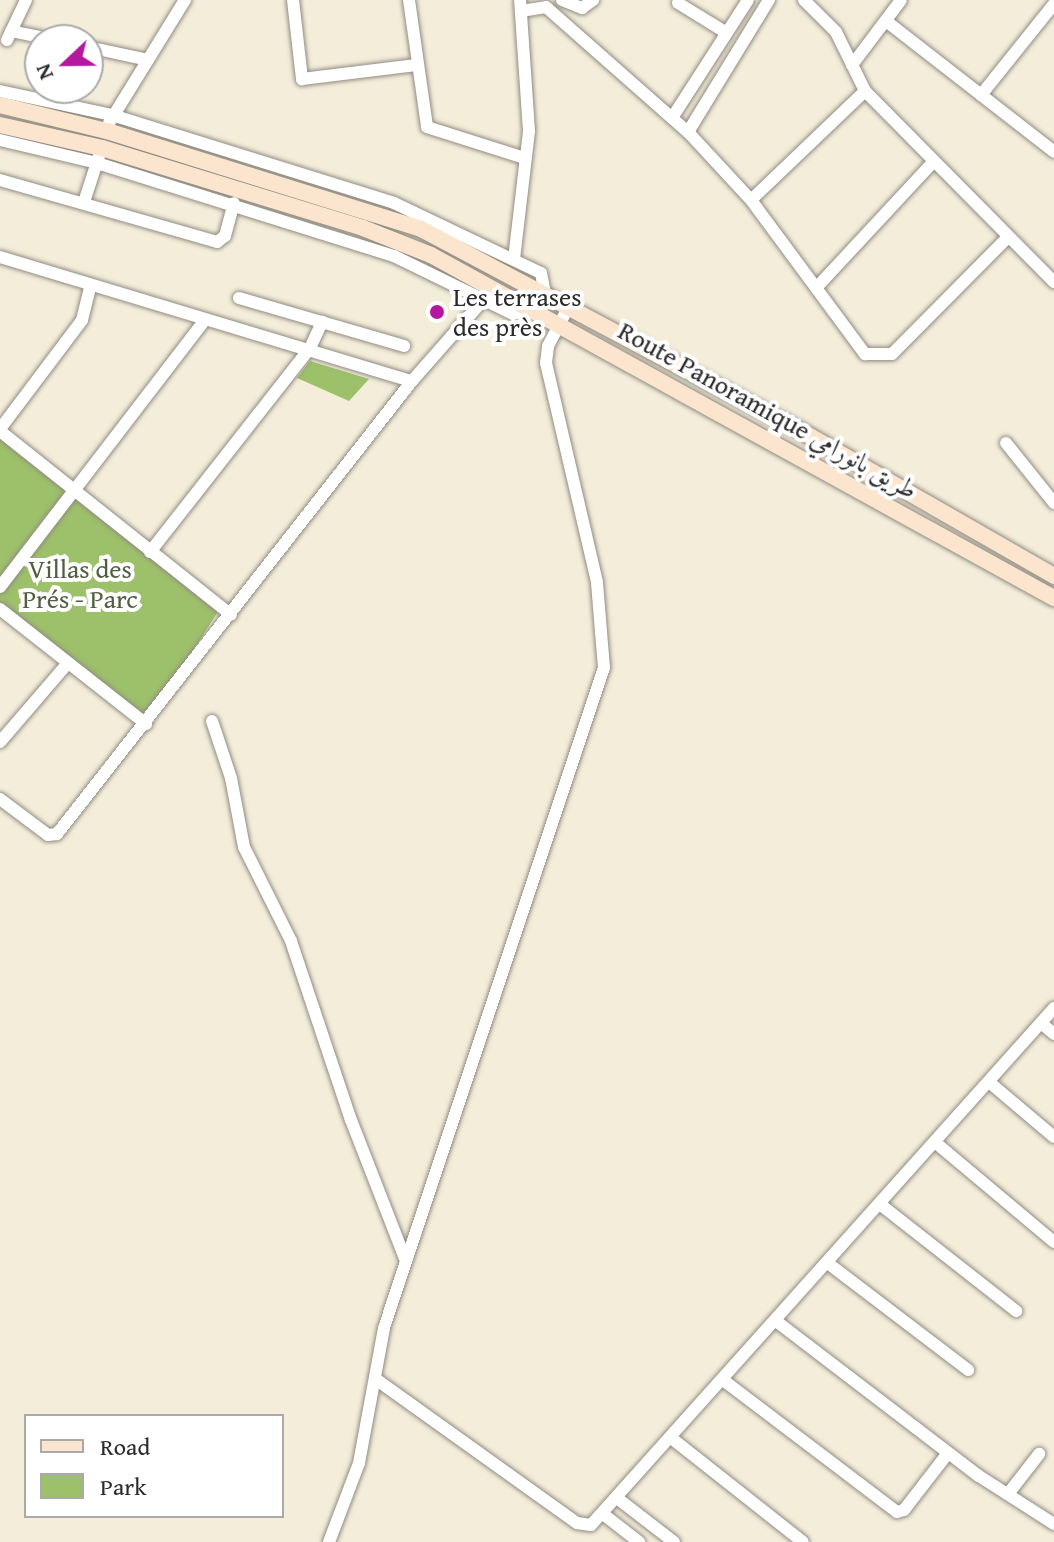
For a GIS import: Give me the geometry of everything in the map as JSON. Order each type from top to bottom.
[{"type":"street","points":[[0,53],[26,0]]},
{"type":"street","points":[[84,202],[109,123],[185,0]]},
{"type":"street","points":[[293,0],[302,79],[416,65]]},
{"type":"street","points":[[409,0],[427,127],[525,158]]},
{"type":"street","points":[[562,0],[582,8],[593,0]]},
{"type":"street","points":[[672,118],[748,0]]},
{"type":"street","points":[[688,132],[769,0]]},
{"type":"street","points":[[804,0],[836,32],[865,91],[1007,238],[1054,282]]},
{"type":"street","points":[[852,65],[901,0]]},
{"type":"street","points":[[981,95],[1052,9],[1036,0]]},
{"type":"street","points":[[514,259],[529,131],[520,6],[550,3],[688,132],[751,200],[865,354],[883,358],[1007,238]]},
{"type":"street","points":[[678,3],[727,33]]},
{"type":"street","points":[[886,21],[1054,152]]},
{"type":"street","points":[[104,50],[148,60]]},
{"type":"street","points":[[0,91],[394,203],[543,275],[545,293]]},
{"type":"street","points":[[751,200],[865,91]]},
{"type":"street","name":"Route Panoramique طريق بانورامي","points":[[0,105],[109,123],[392,218],[545,293],[1054,576]]},
{"type":"street","name":"Route Panoramique طريق بانورامي","points":[[0,125],[397,241],[560,323],[1054,598]]},
{"type":"street","points":[[0,140],[100,155],[414,263],[517,315],[534,309]]},
{"type":"street","points":[[817,287],[933,162]]},
{"type":"street","points":[[0,180],[217,242],[225,236],[234,203]]},
{"type":"street","points":[[0,257],[90,287],[310,348],[412,381]]},
{"type":"street","points":[[90,287],[82,320],[0,430],[231,615]]},
{"type":"street","points":[[239,298],[404,346]]},
{"type":"street","points":[[0,799],[48,835],[57,834],[412,381],[485,298]]},
{"type":"street","points":[[329,1542],[359,1463],[377,1380],[375,1359],[604,668],[597,582],[546,363],[569,306]]},
{"type":"street","points":[[0,587],[76,493],[205,320]]},
{"type":"street","points":[[150,552],[310,348],[322,322]]},
{"type":"street","points":[[1006,443],[1054,503]]},
{"type":"street","points":[[0,609],[146,724]]},
{"type":"street","points":[[0,742],[68,663]]},
{"type":"street","points":[[212,721],[231,778],[244,847],[291,941],[351,1120],[406,1261]]},
{"type":"street","points":[[377,1380],[580,1525],[591,1525],[829,1264],[1054,1008]]},
{"type":"street","points":[[1041,1023],[1054,1034]]},
{"type":"street","points":[[989,1082],[1054,1137]]},
{"type":"street","points":[[936,1143],[1054,1242]]},
{"type":"street","points":[[881,1205],[1016,1311]]},
{"type":"street","points":[[829,1264],[968,1370]]},
{"type":"street","points":[[776,1321],[948,1453],[1054,1524]]},
{"type":"street","points":[[723,1380],[897,1512],[904,1510],[948,1453]]},
{"type":"street","points":[[670,1437],[803,1542]]},
{"type":"street","points":[[1008,1494],[1039,1454]]},
{"type":"street","points":[[617,1498],[674,1542]]},
{"type":"street","points":[[603,1514],[639,1542]]},
{"type":"green space","points":[[310,361],[369,379],[349,401],[297,378]]},
{"type":"green space","name":"Villas des Prés - Parc","points":[[0,432],[221,607],[146,724],[0,610]]},
{"type":"place","name":"Les terrases des près","points":[[437,312]]}]
